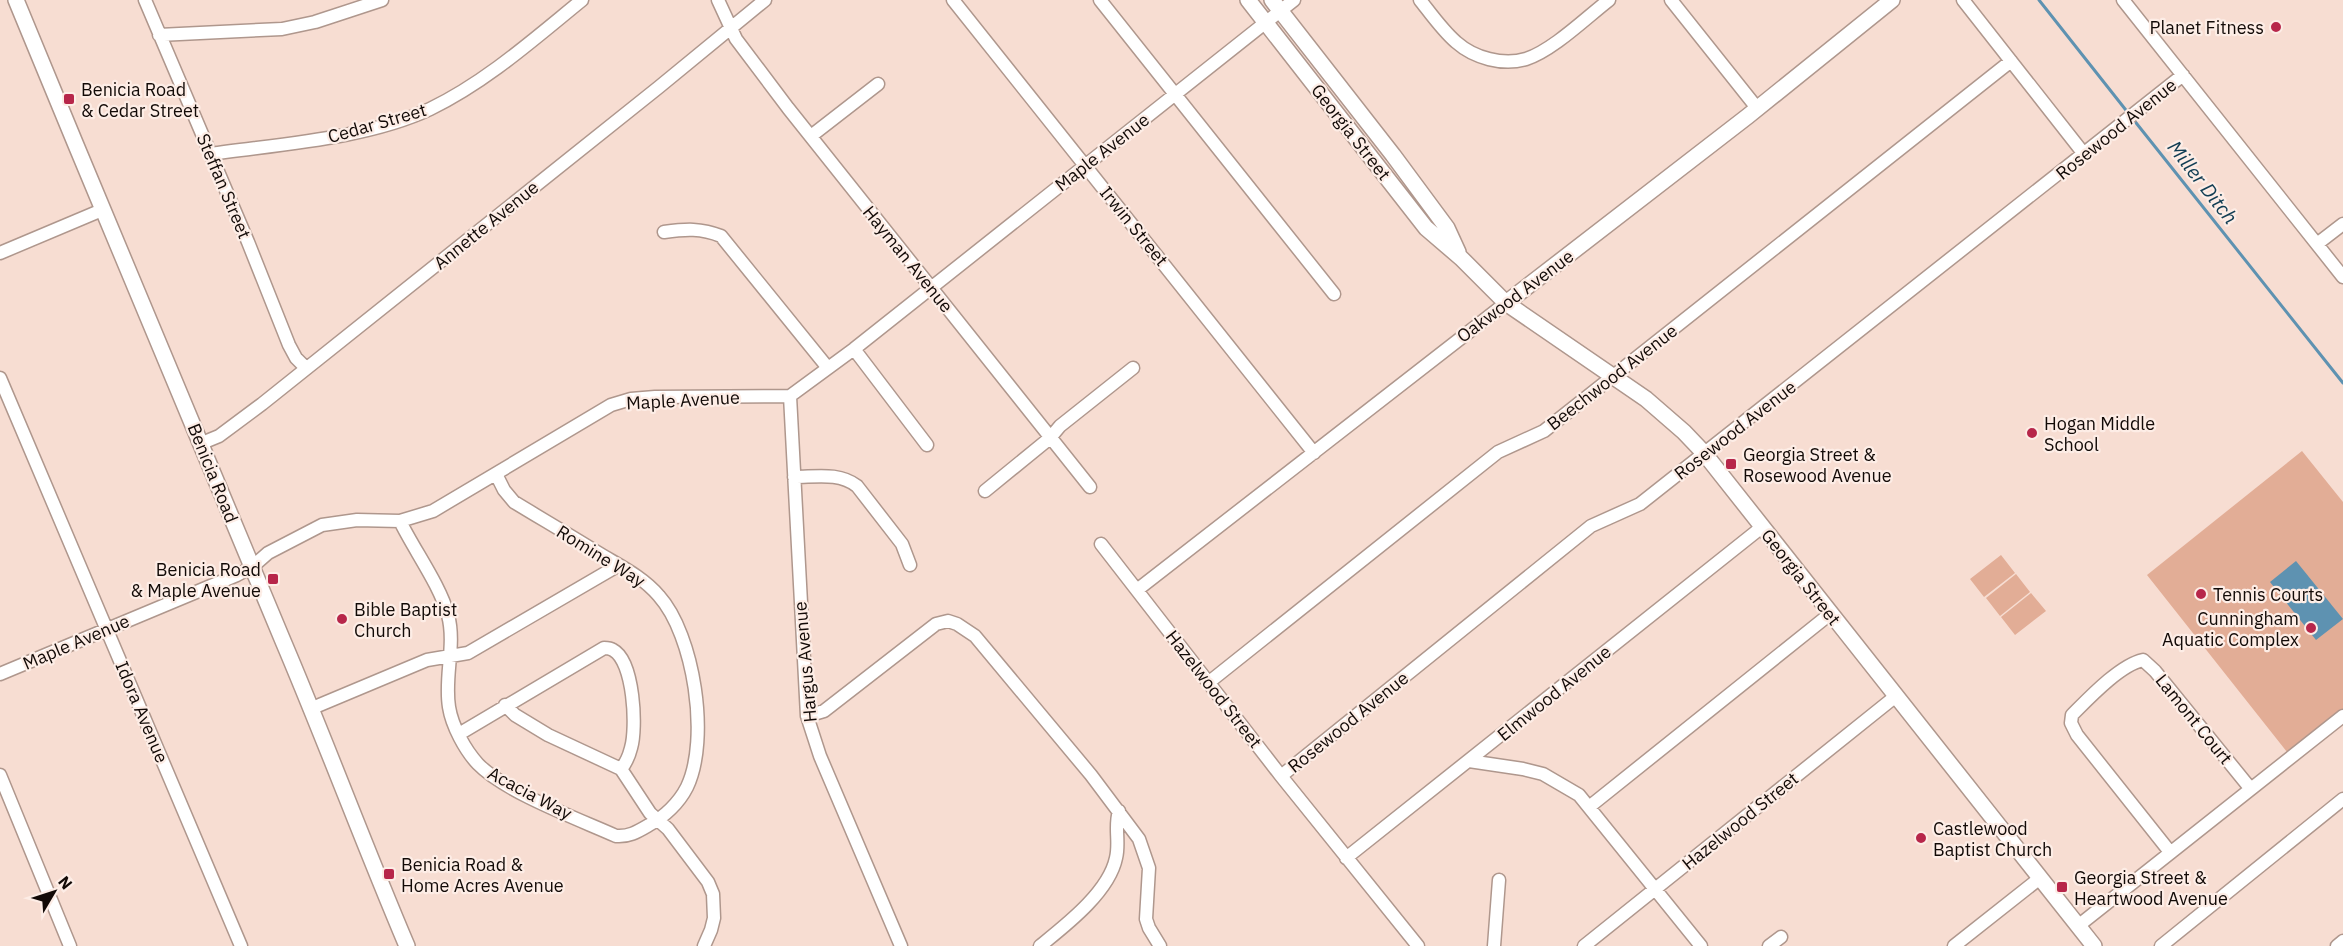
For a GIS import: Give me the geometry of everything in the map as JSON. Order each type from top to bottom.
[{"type":"main road","name":"Benicia Road","points":[[16,0],[102,210],[202,443],[407,946]]},
{"type":"main road","name":"Georgia Street","points":[[1248,0],[1426,228],[1461,258],[1506,303],[1666,416],[1704,453],[2094,946]]},
{"type":"main road","name":"Oakwood Avenue","points":[[1506,303],[1892,0]]},
{"type":"main road","name":"Georgia Street","points":[[1276,5],[1440,219],[1461,258]]},
{"type":"street","name":"Steffan Street","points":[[145,0],[289,345],[296,358],[306,368]]},
{"type":"street","points":[[159,35],[282,28],[315,22],[382,0]]},
{"type":"street","name":"Cedar Street","points":[[210,154],[343,135],[428,110],[484,78],[582,0]]},
{"type":"street","name":"Hayman Avenue","points":[[718,0],[736,39],[1090,487]]},
{"type":"street","name":"Annette Avenue","points":[[202,443],[219,436],[306,368],[765,0]]},
{"type":"street","name":"Irwin Street","points":[[953,0],[1314,453]]},
{"type":"street","points":[[1100,0],[1334,294]]},
{"type":"street","name":"Maple Avenue","points":[[0,674],[237,575],[252,567],[268,553],[322,525],[357,520],[400,521],[433,510],[591,416],[621,402],[655,397],[790,396],[854,349],[1266,23],[1276,5],[1294,0]]},
{"type":"street","points":[[1420,0],[1456,42],[1480,57],[1498,61],[1526,59],[1553,44],[1609,0]]},
{"type":"street","points":[[1671,0],[1757,108]]},
{"type":"street","points":[[1963,0],[2084,154]]},
{"type":"street","points":[[2124,0],[2343,277]]},
{"type":"street","name":"Beechwood Avenue","points":[[1208,683],[1498,452],[1544,431],[2011,62]]},
{"type":"street","name":"Rosewood Avenue","points":[[1281,776],[1591,526],[1640,504],[2183,75]]},
{"type":"street","points":[[811,136],[878,84]]},
{"type":"street","points":[[0,253],[102,210]]},
{"type":"street","points":[[2317,244],[2343,224]]},
{"type":"street","points":[[664,232],[687,228],[703,229],[721,236],[828,368]]},
{"type":"street","name":"Oakwood Avenue","points":[[1137,590],[1506,303]]},
{"type":"street","points":[[854,349],[927,445]]},
{"type":"street","points":[[985,491],[1050,438],[1060,426],[1133,368]]},
{"type":"street","name":"Idora Avenue","points":[[0,378],[241,946]]},
{"type":"street","name":"Hargus Avenue","points":[[790,396],[807,716],[820,756],[901,946]]},
{"type":"street","name":"Romine Way","points":[[496,474],[504,490],[514,502],[650,586],[669,610],[676,624],[687,658],[697,703],[698,739],[687,786],[677,802],[657,821]]},
{"type":"street","points":[[794,477],[831,476],[850,480],[902,544],[910,565]]},
{"type":"street","name":"Acacia Way","points":[[400,521],[442,599],[449,617],[449,708],[459,734],[478,763],[496,779],[616,836],[628,837],[657,821]]},
{"type":"street","name":"Elmwood Avenue","points":[[1346,858],[1762,527]]},
{"type":"street","name":"Hazelwood Street","points":[[1101,544],[1281,776],[1418,946]]},
{"type":"street","points":[[310,709],[427,660],[468,653],[619,565]]},
{"type":"street","points":[[1589,807],[1830,614]]},
{"type":"street","points":[[807,716],[824,711],[936,624],[943,621],[957,624],[975,636],[1029,700],[1119,811],[1144,849],[1149,868],[1146,919],[1160,946]]},
{"type":"street","points":[[459,734],[604,648],[614,650],[625,665],[632,693],[634,721],[632,747],[621,769]]},
{"type":"street","name":"Lamont Court","points":[[2170,852],[2077,735],[2071,723],[2072,715],[2120,672],[2134,662],[2143,660],[2162,679],[2250,788]]},
{"type":"street","name":"Hazelwood Street","points":[[1584,946],[1896,696]]},
{"type":"street","points":[[505,705],[515,715],[548,735],[621,769],[657,821],[668,829],[708,882],[713,894],[714,918],[704,946]]},
{"type":"street","points":[[2078,926],[2343,716]]},
{"type":"street","points":[[1469,761],[1543,774],[1579,795],[1701,946]]},
{"type":"street","points":[[0,775],[70,946]]},
{"type":"street","points":[[2161,946],[2343,799]]},
{"type":"street","points":[[1040,946],[1079,915],[1112,868],[1116,859],[1115,823],[1119,811]]},
{"type":"street","points":[[1954,946],[2040,878]]},
{"type":"street","points":[[1494,946],[1499,880]]},
{"type":"street","points":[[1769,946],[1781,937]]},
{"type":"street","points":[[2337,946],[2343,941]]},
{"type":"shaded area","points":[[2302,451],[2343,502],[2343,716],[2291,757],[2147,575]]},
{"type":"shaded area","points":[[2001,555],[2015,573],[1984,597],[1970,579]]},
{"type":"shaded area","points":[[2016,574],[2030,592],[2000,616],[1986,598]]},
{"type":"shaded area","points":[[2031,593],[2046,611],[2015,635],[2001,617]]},
{"type":"water","points":[[2296,561],[2343,619],[2316,640],[2270,582]]},
{"type":"waterway","name":"Miller Ditch","points":[[2039,0],[2129,114]]},
{"type":"waterway","name":"Miller Ditch","points":[[2133,119],[2343,383]]},
{"type":"place","name":"Planet Fitness","points":[[2276,27]]},
{"type":"place","name":"Benicia Road & Cedar Street","points":[[69,99]]},
{"type":"place","name":"Hogan Middle School","points":[[2032,433]]},
{"type":"place","name":"Georgia Street & Rosewood Avenue","points":[[1731,464]]},
{"type":"place","name":"Benicia Road & Maple Avenue","points":[[273,579]]},
{"type":"place","name":"Tennis Courts","points":[[2201,594]]},
{"type":"place","name":"Bible Baptist Church","points":[[342,619]]},
{"type":"place","name":"Cunningham Aquatic Complex","points":[[2311,628]]},
{"type":"place","name":"Castlewood Baptist Church","points":[[1921,838]]},
{"type":"place","name":"Benicia Road & Home Acres Avenue","points":[[389,874]]},
{"type":"place","name":"Georgia Street & Heartwood Avenue","points":[[2062,887]]}]
